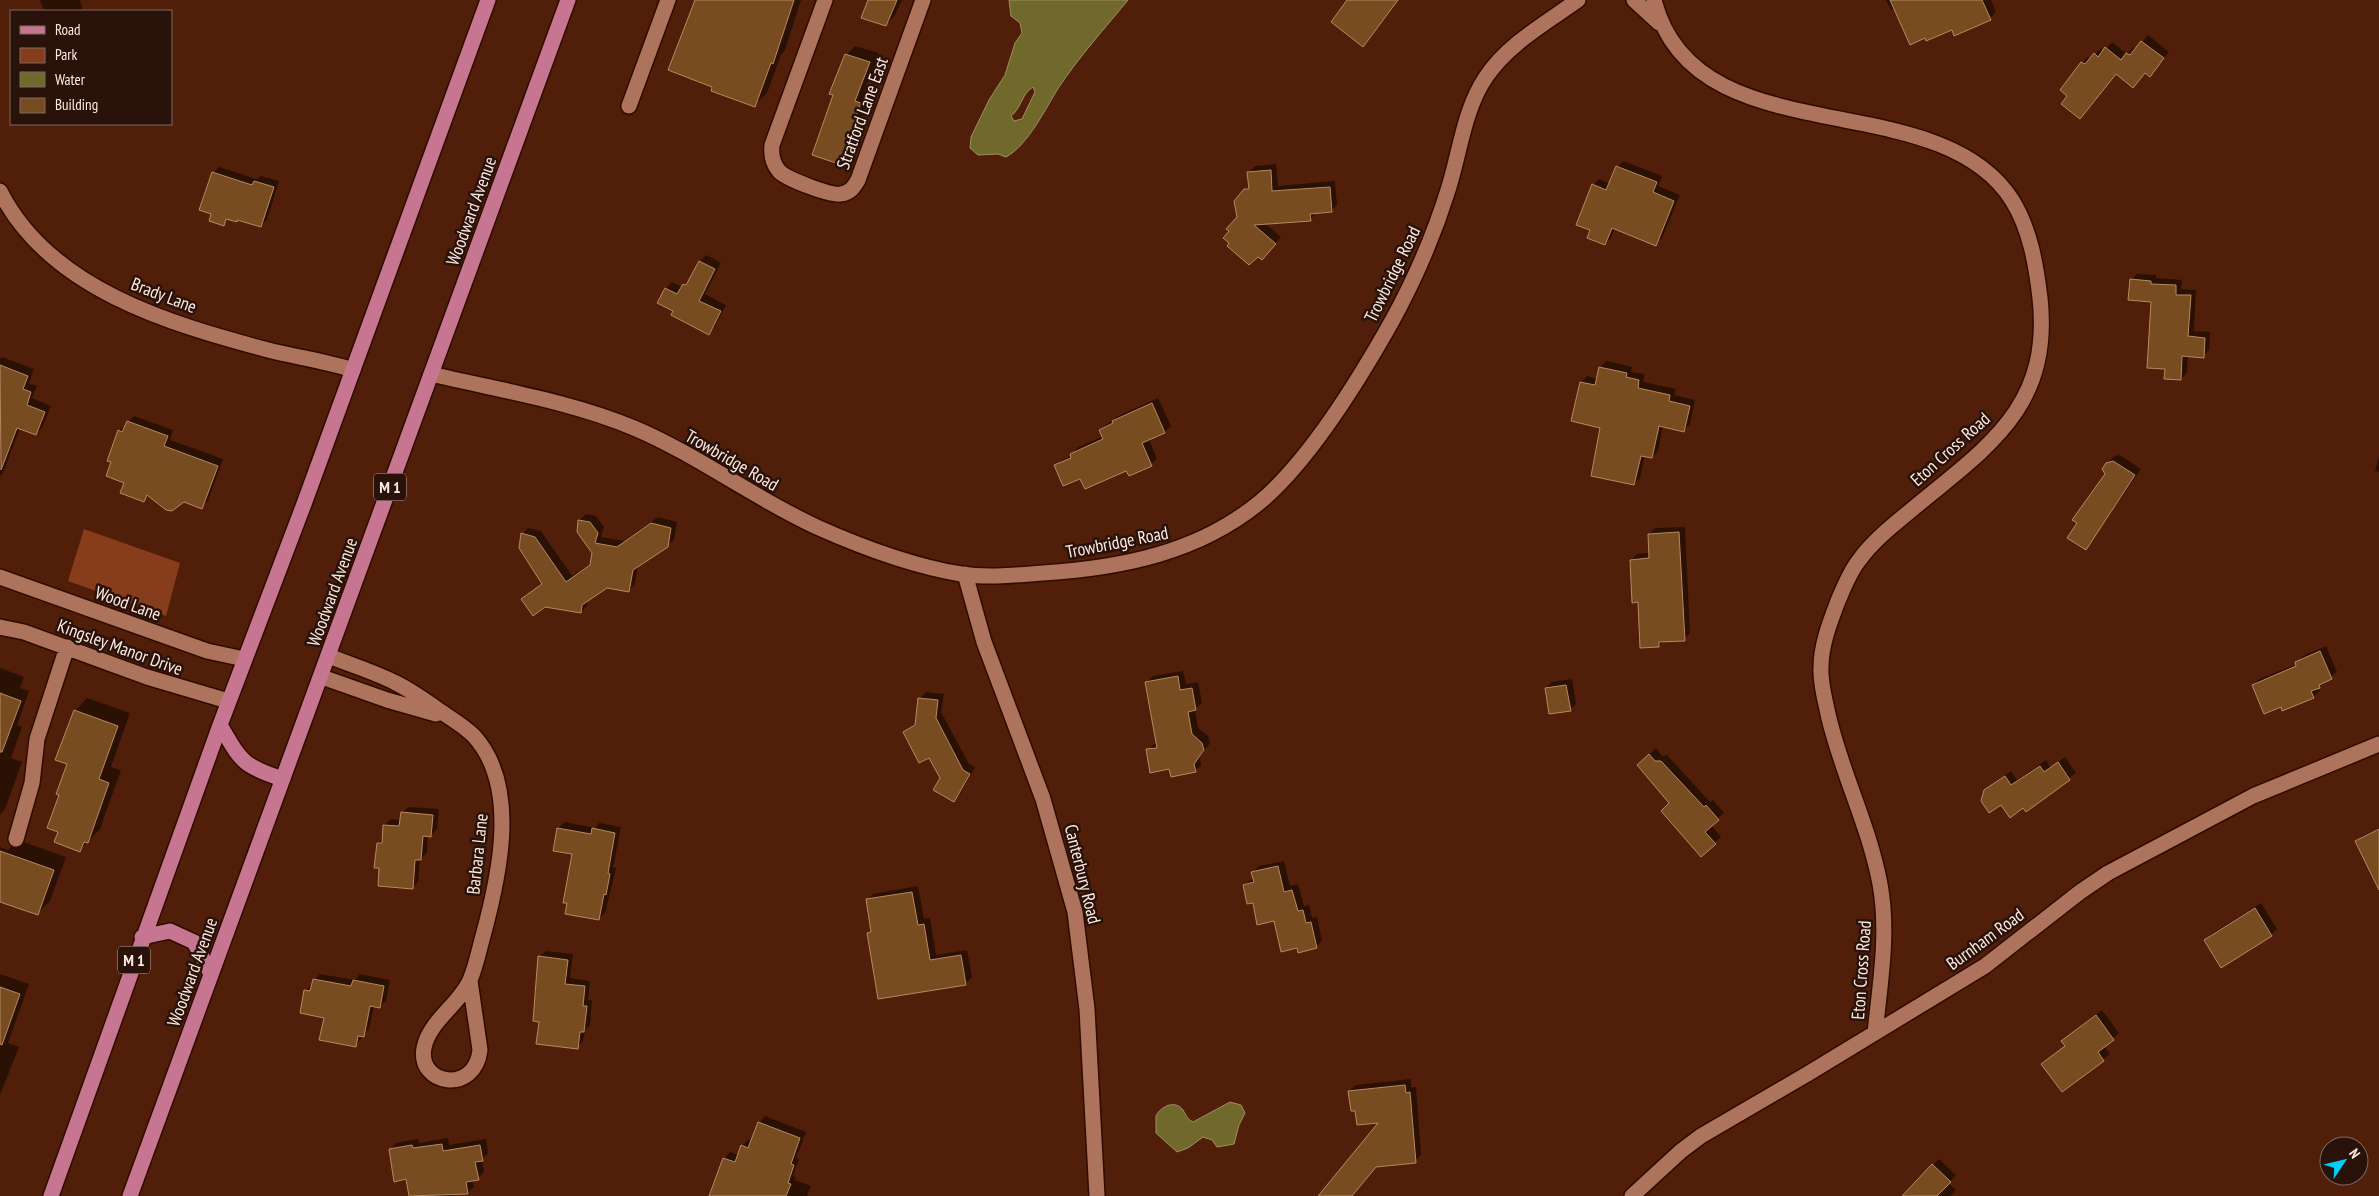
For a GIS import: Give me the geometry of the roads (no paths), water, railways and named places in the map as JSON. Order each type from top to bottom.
[{"type":"main road","name":"M 1","points":[[51,1196],[142,937],[228,701],[353,370],[488,0]]},
{"type":"main road","name":"Woodward Avenue","points":[[130,1196],[322,677],[568,0]]},
{"type":"main road","points":[[220,725],[243,761],[255,770],[283,779]]},
{"type":"main road","points":[[142,937],[170,932],[194,942],[211,974]]},
{"type":"street","points":[[629,106],[668,0]]},
{"type":"street","name":"Stratford Lane East","points":[[825,0],[772,145],[772,154],[776,167],[787,177],[840,194],[851,190],[858,180],[923,0]]},
{"type":"street","name":"Trowbridge Road","points":[[431,374],[549,402],[623,423],[655,438],[760,498],[818,528],[886,554],[965,574],[1000,576],[1060,572],[1153,557],[1179,549],[1214,533],[1242,516],[1270,493],[1296,464],[1328,422],[1392,321],[1419,267],[1441,212],[1473,102],[1486,78],[1517,45],[1578,0]]},
{"type":"street","name":"Eton Cross Road","points":[[1634,0],[1666,31],[1696,67],[1713,79],[1740,93],[1776,105],[1906,134],[1939,145],[1968,160],[1996,180],[2012,199],[2026,229],[2035,263],[2041,309],[2042,338],[2038,366],[2029,388],[2015,412],[1988,445],[1890,528],[1860,557],[1850,574],[1837,606],[1823,650],[1821,678],[1829,720],[1874,854],[1883,904],[1884,937],[1875,1033]]},
{"type":"street","name":"Eton Cross Road","points":[[1654,0],[1666,31]]},
{"type":"street","name":"Brady Lane","points":[[0,191],[16,218],[42,249],[81,277],[119,298],[153,313],[224,337],[353,370]]},
{"type":"street","name":"Canterbury Road","points":[[965,574],[984,642],[1045,805],[1075,912],[1088,1009],[1097,1196]]},
{"type":"street","name":"Wood Lane","points":[[0,577],[207,651],[244,659]]},
{"type":"street","name":"Kingsley Manor Drive","points":[[0,627],[24,632],[147,677],[228,701]]},
{"type":"street","points":[[16,839],[32,783],[37,738],[67,647]]},
{"type":"street","name":"Barbara Lane","points":[[329,656],[394,682],[449,717],[473,735],[485,751],[495,779],[501,812],[502,833],[496,882],[470,981],[432,1032],[424,1048],[426,1065],[433,1074],[442,1079],[454,1080],[465,1077],[474,1069],[479,1058],[480,1050],[470,981]]},
{"type":"street","name":"Barbara Lane","points":[[322,677],[387,700],[449,717]]},
{"type":"street","name":"Burnham Road","points":[[1632,1196],[1681,1151],[1701,1136],[1991,962],[2080,892],[2108,873],[2253,796],[2379,744]]},
{"type":"water","points":[[1009,0],[1128,0],[1067,76],[1022,144],[1006,157],[998,154],[978,155],[970,148],[971,137],[989,100],[1005,75],[1015,43],[1022,33],[1020,23],[1011,16]],"holes":[[[1033,87],[1035,92],[1022,119],[1014,121],[1011,116],[1026,93]]]},
{"type":"water","points":[[1230,1102],[1241,1105],[1245,1113],[1239,1125],[1234,1144],[1217,1147],[1212,1140],[1203,1137],[1188,1148],[1177,1152],[1156,1133],[1156,1116],[1164,1107],[1176,1105],[1180,1107],[1193,1122]]}]
